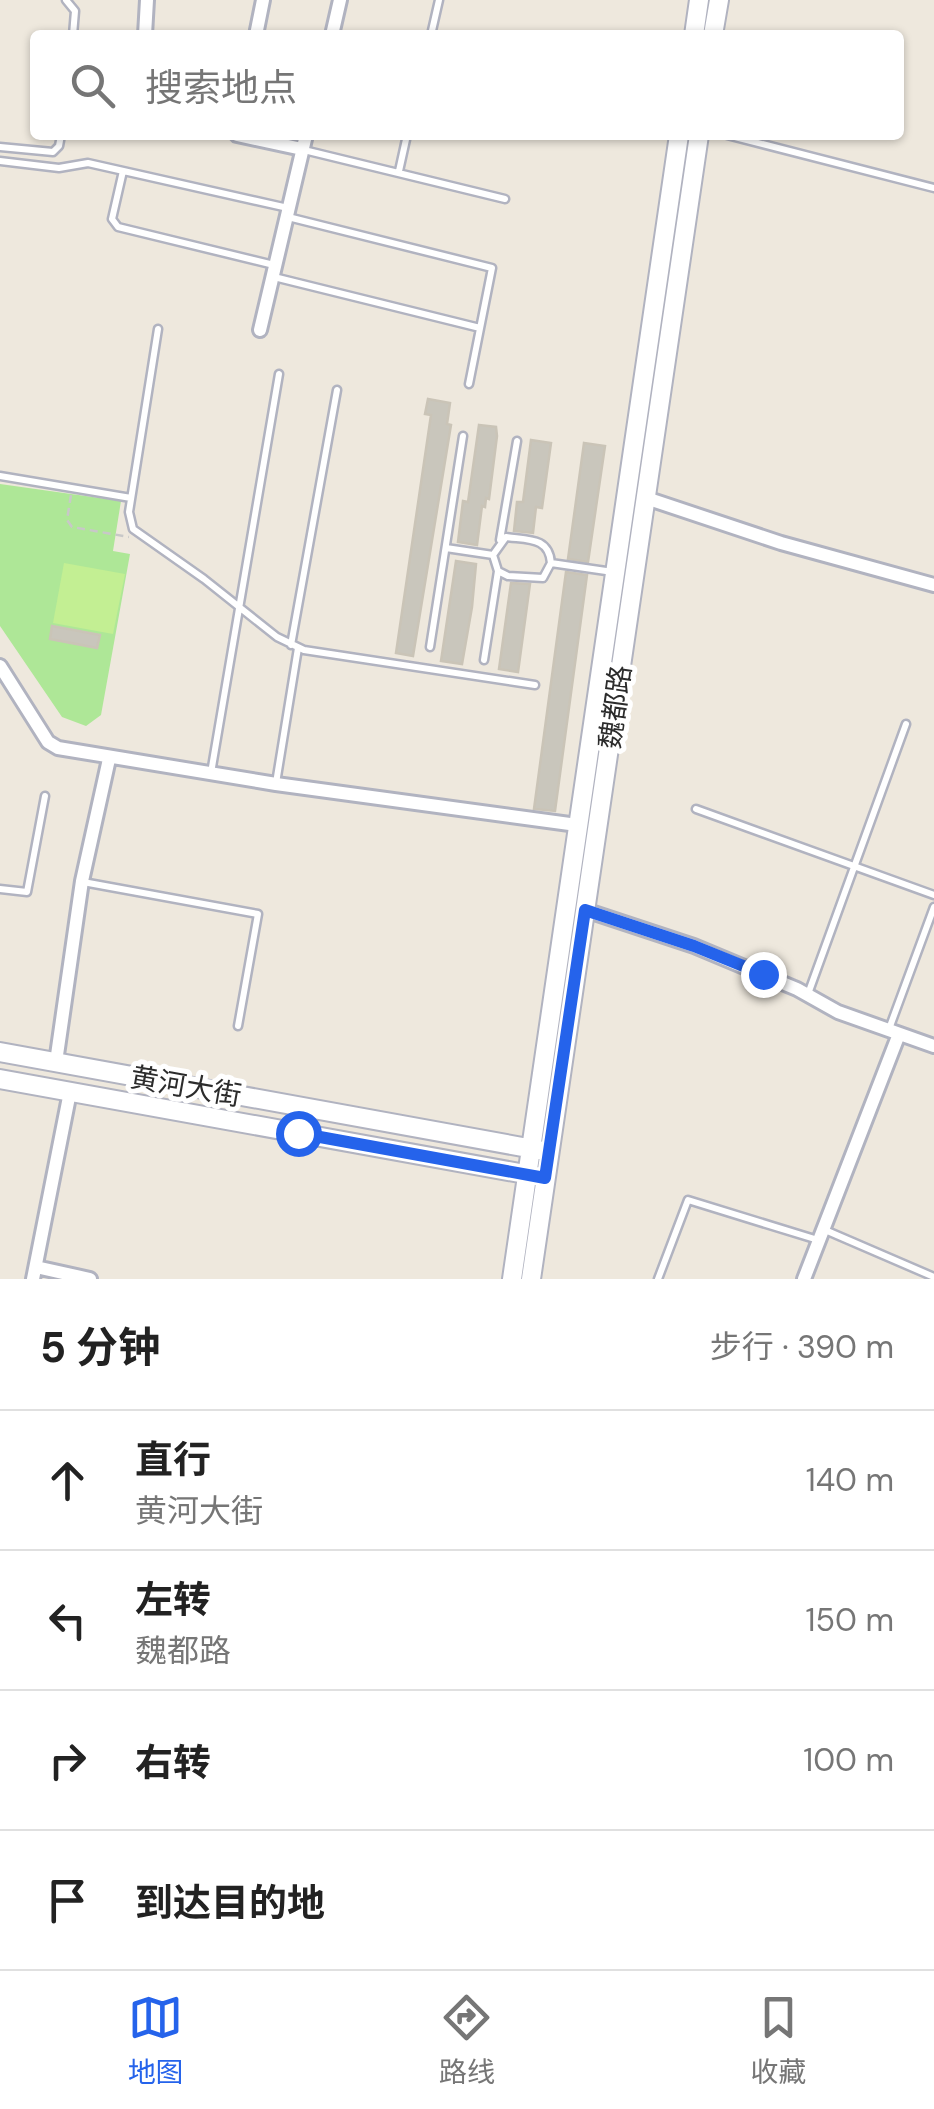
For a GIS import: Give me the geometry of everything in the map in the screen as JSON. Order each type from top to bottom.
[{"type":"main road","points":[[695,30],[699,0]]},
{"type":"main road","points":[[714,30],[718,0]]},
{"type":"main road","name":"魏都路","points":[[540,1150],[577,824],[678,140]]},
{"type":"main road","name":"魏都路","points":[[512,1279],[536,1176],[585,910],[698,140]]},
{"type":"main road","name":"黄河大街","points":[[0,1052],[540,1150]]},
{"type":"main road","name":"黄河大街","points":[[0,1079],[536,1176]]},
{"type":"main road","name":"魏都路","points":[[530,1279],[536,1176]]},
{"type":"street","points":[[145,30],[147,0]]},
{"type":"street","points":[[257,30],[263,0]]},
{"type":"street","points":[[333,30],[340,0]]},
{"type":"street","points":[[260,330],[304,142]]},
{"type":"street","points":[[646,498],[781,543],[934,585]]},
{"type":"street","points":[[0,666],[48,742],[58,748],[276,784],[577,824]]},
{"type":"street","points":[[56,1062],[82,881],[110,759]]},
{"type":"street","points":[[585,910],[694,946],[838,1012],[934,1046]]},
{"type":"street","points":[[804,1279],[855,1152],[894,1032]]},
{"type":"street","points":[[70,1092],[34,1273],[90,1279]]},
{"type":"lane","points":[[66,0],[76,11],[73,30]]},
{"type":"lane","points":[[432,30],[439,0]]},
{"type":"lane","points":[[0,147],[54,152],[60,140]]},
{"type":"lane","points":[[399,171],[406,140]]},
{"type":"lane","points":[[747,140],[934,188]]},
{"type":"lane","points":[[304,142],[506,199]]},
{"type":"lane","points":[[0,161],[58,168],[88,163],[492,268],[468,384]]},
{"type":"lane","points":[[123,171],[112,219],[118,227],[480,328]]},
{"type":"lane","points":[[158,329],[129,524],[295,646],[535,685]]},
{"type":"lane","points":[[211,774],[279,374]]},
{"type":"lane","points":[[276,784],[338,390]]},
{"type":"lane","points":[[430,646],[464,436]]},
{"type":"lane","points":[[484,660],[498,571],[493,555],[500,541],[518,440]]},
{"type":"lane","points":[[0,476],[131,498]]},
{"type":"lane","points":[[498,571],[535,580],[547,574],[551,564],[542,542],[506,536],[500,541]]},
{"type":"lane","points":[[446,548],[493,555]]},
{"type":"lane","points":[[551,564],[614,572]]},
{"type":"lane","points":[[808,996],[906,724]]},
{"type":"lane","points":[[0,890],[27,892],[45,796]]},
{"type":"lane","points":[[696,809],[934,895]]},
{"type":"lane","points":[[82,881],[258,914],[238,1026]]},
{"type":"lane","points":[[894,1032],[934,907]]},
{"type":"lane","points":[[658,1279],[688,1200],[820,1234],[934,1277]]},
{"type":"path","points":[[72,488],[67,520],[72,527],[150,541]]},
{"type":"green space","points":[[0,484],[121,501],[113,551],[130,554],[101,715],[86,726],[62,717],[0,626]]},
{"type":"green space","points":[[64,563],[125,574],[113,634],[53,623]]},
{"type":"building","points":[[428,399],[450,403],[447,424],[451,425],[413,656],[396,653],[431,415],[425,414]]},
{"type":"building","points":[[479,425],[496,427],[497,436],[489,499],[482,506],[477,545],[458,542]]},
{"type":"building","points":[[531,440],[551,443],[542,508],[536,507],[533,533],[514,531],[517,502],[523,502]]},
{"type":"building","points":[[584,443],[605,446],[588,562],[568,559]]},
{"type":"building","points":[[456,561],[476,564],[462,664],[441,661]]},
{"type":"building","points":[[566,572],[587,575],[555,811],[534,809]]},
{"type":"building","points":[[511,583],[530,584],[518,672],[499,669]]},
{"type":"building","points":[[52,626],[100,635],[97,648],[50,639]]},
{"type":"route","points":[[298,1133],[545,1178],[585,910],[694,946],[763,974]]}]
